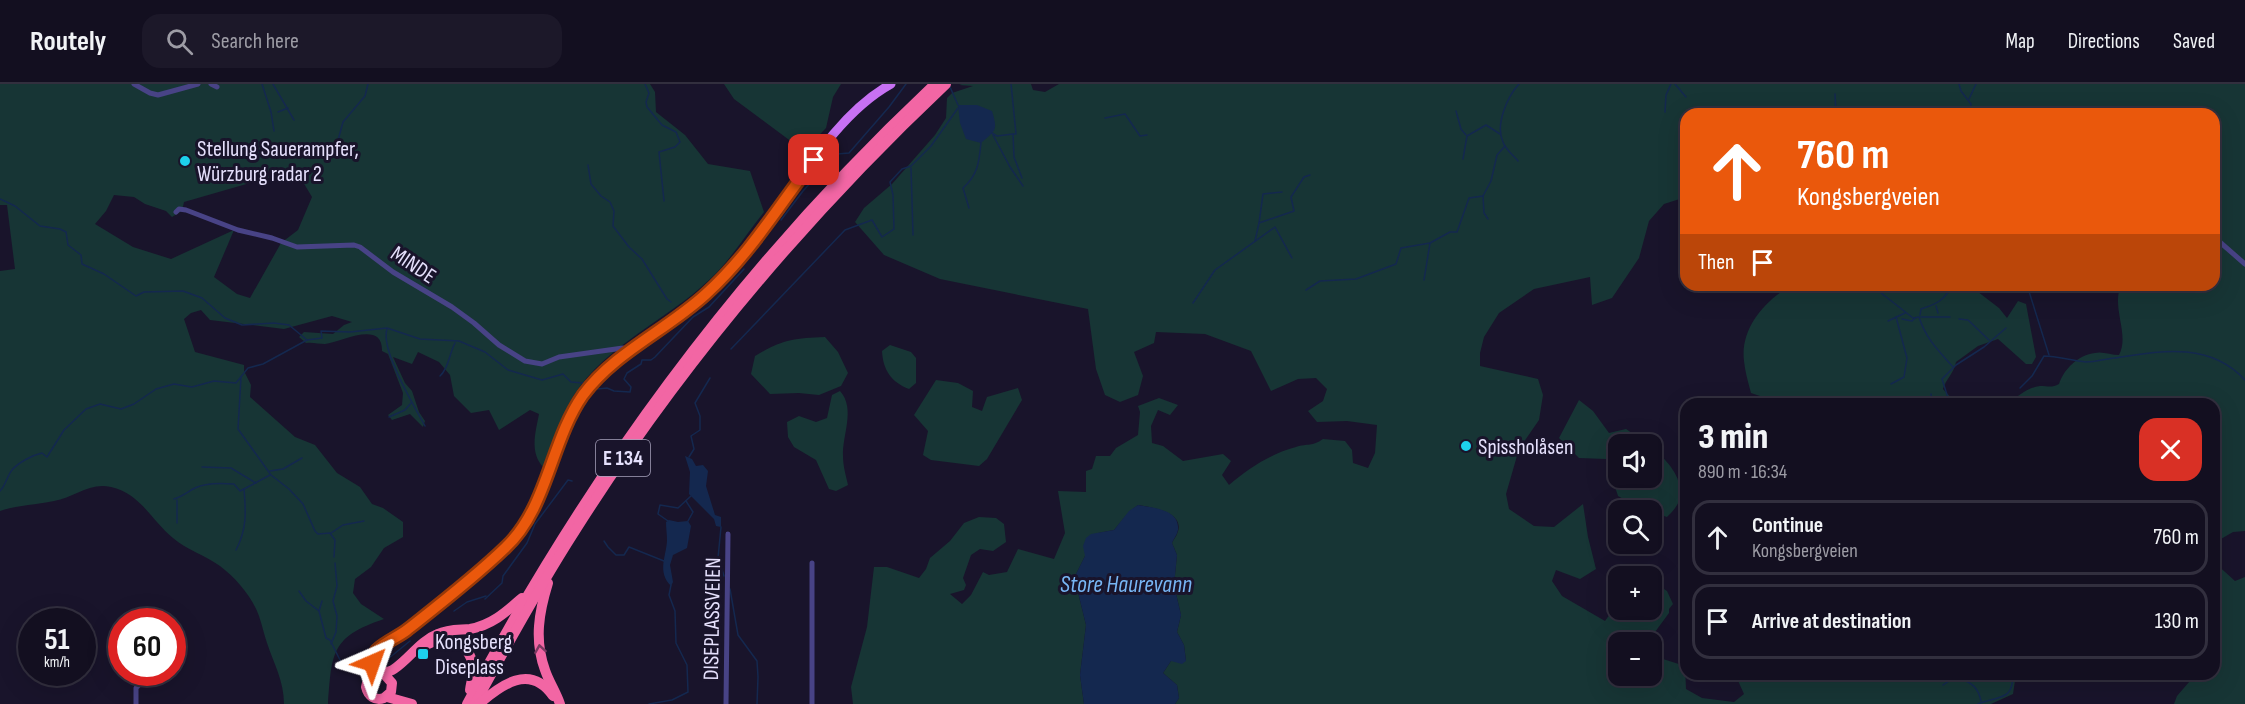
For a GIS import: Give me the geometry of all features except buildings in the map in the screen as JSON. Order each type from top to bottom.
[{"type":"highway","name":"E 134","points":[[472,703],[552,568],[633,444],[720,328],[822,209],[935,84]]},
{"type":"highway","name":"E 134","points":[[472,703],[530,590],[609,466],[702,339],[760,267],[815,206],[921,102],[946,84]]},
{"type":"highway","name":"E 134","points":[[552,568],[541,606],[539,640],[544,668],[559,704]]},
{"type":"highway","name":"E 134","points":[[380,689],[395,669],[435,634],[476,627],[494,621],[530,590]]},
{"type":"highway","points":[[410,703],[380,689],[423,648],[435,641],[449,640],[460,644],[466,650],[472,663],[472,703]]},
{"type":"highway","name":"E 134","points":[[472,703],[511,681],[524,679],[542,685],[559,704]]},
{"type":"main road","points":[[380,689],[372,663],[378,649],[416,623],[494,558],[518,534],[538,498],[578,403],[598,377],[625,351],[694,304],[720,281],[755,242],[791,190],[841,127],[863,104],[891,84]]},
{"type":"street","points":[[134,84],[150,93],[158,94],[198,84]]},
{"type":"street","name":"MINDE","points":[[176,212],[179,209],[186,210],[238,230],[297,247],[354,244],[393,272],[474,323],[499,345],[534,364],[542,364],[566,356],[625,351]]},
{"type":"street","points":[[2220,242],[2245,264]]},
{"type":"street","name":"DISEPLASSVEIEN","points":[[726,704],[728,534]]},
{"type":"street","points":[[812,563],[812,704]]},
{"type":"street","points":[[136,704],[138,686]]},
{"type":"green space","points":[[0,84],[650,84],[655,92],[656,112],[685,135],[708,164],[750,171],[764,212],[717,273],[675,308],[620,347],[587,377],[565,412],[543,467],[535,448],[539,414],[530,410],[499,430],[489,410],[471,413],[454,396],[450,375],[439,362],[418,352],[412,364],[393,357],[425,421],[423,427],[410,414],[392,420],[388,415],[402,405],[403,393],[388,354],[382,351],[380,341],[376,336],[360,335],[325,344],[306,343],[299,337],[304,332],[333,334],[352,322],[332,316],[284,329],[210,320],[201,310],[191,313],[184,319],[195,352],[244,365],[244,371],[251,385],[250,397],[295,437],[315,445],[337,473],[360,487],[372,504],[383,508],[403,522],[403,537],[384,548],[371,567],[355,579],[353,593],[361,604],[384,619],[353,633],[338,649],[331,671],[328,704],[284,704],[278,673],[259,616],[248,595],[238,582],[220,566],[173,538],[130,495],[121,490],[103,486],[89,488],[61,499],[0,511],[0,271],[15,269],[7,205],[0,205]],"holes":[[[293,167],[301,174],[300,177],[312,197],[298,230],[281,243],[250,298],[237,294],[214,277],[234,230],[171,259],[133,247],[95,224],[106,211],[114,195],[134,197],[145,204],[166,211],[172,217],[182,211],[184,202],[278,175]]]},
{"type":"green space","points":[[724,84],[841,84],[833,97],[826,128],[804,151],[734,99]]},
{"type":"green space","points":[[962,84],[1031,84],[1033,90],[1045,92],[1059,84],[2245,84],[2245,531],[2233,532],[2220,540],[2220,398],[2016,398],[2031,388],[2059,384],[2068,368],[2089,354],[2119,355],[2123,338],[2118,303],[2119,291],[2220,291],[2220,108],[1680,108],[1680,199],[1664,204],[1649,221],[1639,258],[1612,298],[1592,305],[1590,277],[1534,289],[1499,313],[1484,337],[1480,353],[1480,366],[1538,379],[1543,395],[1539,420],[1519,449],[1506,494],[1509,509],[1534,526],[1554,527],[1583,504],[1596,569],[1580,579],[1556,570],[1552,581],[1562,596],[1605,621],[1608,617],[1608,620],[1662,620],[1662,588],[1667,591],[1673,604],[1655,632],[1608,632],[1608,686],[1662,686],[1662,656],[1663,659],[1680,664],[1680,680],[1686,680],[1686,689],[1702,698],[1734,702],[1744,694],[1738,680],[2015,680],[2013,694],[1991,704],[1175,704],[1179,698],[1177,685],[1163,673],[1171,661],[1186,661],[1184,645],[1177,632],[1181,615],[1174,585],[1177,555],[1172,543],[1179,527],[1177,520],[1166,512],[1138,505],[1114,530],[1098,533],[1085,541],[1085,556],[1076,574],[1075,580],[1086,625],[1080,675],[1084,704],[853,704],[851,687],[867,627],[874,567],[887,567],[919,578],[930,558],[950,541],[964,523],[979,517],[996,518],[1004,524],[1006,542],[993,551],[980,549],[971,555],[963,578],[966,585],[964,590],[950,594],[962,604],[971,595],[983,572],[989,575],[1007,572],[1018,549],[1054,559],[1065,533],[1058,491],[1086,492],[1086,471],[1092,469],[1096,456],[1110,456],[1116,448],[1138,435],[1140,412],[1138,406],[1159,398],[1178,405],[1170,415],[1158,410],[1151,426],[1152,443],[1163,446],[1183,461],[1223,454],[1231,461],[1222,475],[1229,485],[1252,467],[1269,458],[1286,450],[1316,443],[1323,439],[1345,441],[1352,450],[1353,463],[1368,468],[1375,453],[1377,425],[1347,421],[1317,422],[1308,411],[1323,401],[1327,389],[1316,378],[1298,379],[1271,391],[1251,351],[1205,334],[1156,332],[1154,343],[1134,352],[1143,376],[1138,395],[1120,402],[1105,395],[1096,369],[1088,309],[940,279],[884,255],[855,222],[864,208],[892,184],[935,135],[946,118],[947,98],[952,93],[973,86],[959,85]]},
{"type":"green space","points":[[1782,291],[1977,291],[1999,308],[2007,318],[2018,301],[2026,304],[2036,357],[2032,364],[2026,364],[1998,339],[1978,346],[1956,362],[1944,385],[1943,389],[1951,398],[1766,398],[1751,393],[1745,369],[1744,349],[1750,326],[1756,316]]},
{"type":"green space","points":[[825,337],[838,352],[848,373],[841,386],[819,395],[770,394],[751,374],[755,356],[773,346],[796,339]]},
{"type":"green space","points":[[890,345],[911,352],[916,358],[916,383],[909,389],[897,383],[886,370],[882,351]]},
{"type":"green space","points":[[936,380],[958,383],[973,391],[972,407],[982,411],[987,397],[1018,388],[1022,400],[987,459],[979,466],[931,460],[923,455],[928,431],[914,415]]},
{"type":"green space","points":[[840,391],[845,398],[848,414],[843,456],[848,485],[836,491],[829,489],[816,460],[794,447],[788,437],[787,422],[799,416],[816,422],[827,418],[832,395]]},
{"type":"green space","points":[[1579,400],[1593,411],[1609,433],[1626,429],[1633,434],[1608,434],[1608,465],[1606,459],[1579,458],[1559,438]]},
{"type":"green space","points":[[1662,457],[1677,477],[1680,493],[1678,503],[1667,517],[1662,515],[1662,500],[1625,500],[1618,496],[1615,488],[1662,488]]},
{"type":"green space","points":[[2220,567],[2235,581],[2245,577],[2245,704],[2174,704],[2177,696],[2191,680],[2220,680]]},
{"type":"water","points":[[958,105],[977,105],[992,111],[994,130],[981,143],[966,139],[960,123]]},
{"type":"water","points":[[685,456],[692,459],[696,466],[703,465],[708,471],[706,486],[715,515],[721,517],[721,527],[716,526],[714,519],[689,494],[690,472]]},
{"type":"water","name":"Store Haurevann","points":[[1138,505],[1164,511],[1175,518],[1177,523],[1178,532],[1172,543],[1177,555],[1174,585],[1181,615],[1177,632],[1184,645],[1186,661],[1182,664],[1171,661],[1163,673],[1177,685],[1179,698],[1175,704],[1084,704],[1080,675],[1086,625],[1075,580],[1085,556],[1083,546],[1086,538],[1091,534],[1114,530],[1129,511]]},
{"type":"water","points":[[669,520],[688,521],[691,526],[687,548],[673,555],[670,565],[673,582],[671,586],[663,570],[667,541],[666,522]]},
{"type":"waterway","points":[[262,84],[274,131]]},
{"type":"waterway","points":[[273,84],[294,120]]},
{"type":"waterway","points":[[328,148],[337,144],[343,122],[365,96],[368,84]]},
{"type":"waterway","points":[[645,84],[649,93],[647,107],[662,125],[676,132],[680,142],[675,147],[659,152],[664,201]]},
{"type":"waterway","points":[[781,220],[803,191],[837,154],[849,153],[906,84]]},
{"type":"waterway","points":[[1011,84],[1016,134],[1013,134]]},
{"type":"waterway","points":[[1518,161],[1504,145],[1500,128],[1510,96],[1519,84]]},
{"type":"waterway","points":[[1665,112],[1666,95],[1671,84]]},
{"type":"waterway","points":[[1675,84],[1686,97]]},
{"type":"waterway","points":[[1959,84],[1961,91],[1971,104],[1971,108]]},
{"type":"waterway","points":[[1969,99],[1976,84]]},
{"type":"waterway","points":[[950,87],[958,105]]},
{"type":"waterway","points":[[1835,94],[1836,108]]},
{"type":"waterway","points":[[278,112],[288,108]]},
{"type":"waterway","points":[[731,349],[845,230],[872,220],[882,237],[894,229],[893,195],[890,182],[902,169],[911,166],[931,146],[958,108]]},
{"type":"waterway","points":[[1456,111],[1461,129],[1466,135]]},
{"type":"waterway","points":[[1105,118],[1125,114],[1140,136],[1147,135]]},
{"type":"waterway","points":[[1463,159],[1467,136],[1486,125],[1500,134]]},
{"type":"waterway","points":[[992,133],[997,136],[1013,134],[1014,157],[1022,178]]},
{"type":"waterway","points":[[993,135],[1023,186]]},
{"type":"waterway","points":[[969,208],[963,188],[975,173],[981,143]]},
{"type":"waterway","points":[[1306,290],[1320,281],[1356,279],[1396,264],[1401,248],[1430,243],[1450,232],[1457,232],[1469,198],[1483,196],[1491,181],[1497,155],[1505,146]]},
{"type":"waterway","points":[[588,165],[591,184],[601,196],[610,202],[614,211],[613,226],[629,247],[642,259],[671,302]]},
{"type":"waterway","points":[[911,168],[913,235]]},
{"type":"waterway","points":[[1255,241],[1259,223],[1294,211],[1291,197],[1304,177],[1310,175]]},
{"type":"waterway","points":[[1259,223],[1263,194],[1282,192]]},
{"type":"waterway","points":[[1483,196],[1484,213],[1488,219]]},
{"type":"waterway","points":[[0,199],[15,206],[40,226],[66,232],[68,245],[81,255],[82,264],[104,274],[136,296],[144,292],[183,291],[202,298],[225,318],[242,325],[274,323],[289,325],[307,340],[322,338],[321,331],[350,332],[387,328],[420,339],[459,341],[485,352],[508,370],[542,380],[563,374],[571,382],[583,383]]},
{"type":"waterway","points":[[1193,303],[1215,270],[1275,227],[1292,258]]},
{"type":"waterway","points":[[1424,280],[1430,243]]},
{"type":"waterway","points":[[597,389],[607,388],[630,392],[631,387],[624,379],[627,373],[641,364],[642,360],[651,360],[655,357],[693,317],[709,307],[744,269]]},
{"type":"waterway","points":[[1879,291],[1913,318],[1919,317],[1937,350],[1953,367]]},
{"type":"waterway","points":[[1920,315],[1921,309],[1940,301],[1948,291]]},
{"type":"waterway","points":[[2029,291],[2049,355]]},
{"type":"waterway","points":[[1936,306],[1938,313]]},
{"type":"waterway","points":[[1888,321],[1905,313]]},
{"type":"waterway","points":[[1891,384],[1904,377],[1907,358],[1896,317]]},
{"type":"waterway","points":[[1921,317],[1950,317]]},
{"type":"waterway","points":[[1902,319],[1912,321],[1915,318]]},
{"type":"waterway","points":[[1959,319],[1968,320],[1989,340]]},
{"type":"waterway","points":[[1948,398],[1942,379],[1956,365],[1984,347],[2006,328]]},
{"type":"waterway","points":[[387,329],[388,350],[393,363],[425,426]]},
{"type":"waterway","points":[[0,491],[10,472],[18,464],[42,453],[47,457],[64,430],[86,409],[100,404],[121,409],[134,404],[156,389],[174,384],[192,387],[214,381],[236,383],[248,368],[263,364],[307,340]]},
{"type":"waterway","points":[[440,376],[455,343]]},
{"type":"waterway","points":[[2020,388],[2032,376],[2044,356],[2093,362],[2149,353],[2200,354],[2216,359],[2245,380]]},
{"type":"waterway","points":[[241,377],[238,429],[271,475],[303,504],[315,531],[318,534],[330,533],[335,540],[334,557]]},
{"type":"waterway","points":[[689,457],[694,449],[691,436],[700,430],[700,416],[695,403],[710,378]]},
{"type":"waterway","points":[[1931,394],[1931,398]]},
{"type":"waterway","points":[[389,417],[405,410],[411,403]]},
{"type":"waterway","points":[[270,471],[283,469],[302,458]]},
{"type":"waterway","points":[[202,467],[231,468],[256,483]]},
{"type":"waterway","points":[[236,550],[245,520],[244,489],[270,475]]},
{"type":"waterway","points":[[485,599],[502,583],[503,576],[527,543],[535,524],[568,480],[572,481]]},
{"type":"waterway","points":[[174,499],[192,489],[209,484],[234,484],[240,491],[244,489]]},
{"type":"waterway","points":[[668,521],[658,514],[660,505],[678,508],[691,496]]},
{"type":"waterway","points":[[177,500],[177,523]]},
{"type":"waterway","points":[[686,501],[693,512],[688,521]]},
{"type":"waterway","points":[[331,533],[343,525],[364,521]]},
{"type":"waterway","points":[[721,527],[718,558],[724,576]]},
{"type":"waterway","points":[[604,541],[616,555],[624,555],[629,547],[664,561]]},
{"type":"waterway","points":[[331,644],[336,632],[337,616],[333,601],[337,586],[335,563]]},
{"type":"waterway","points":[[649,704],[672,700],[688,692],[687,665],[676,643],[675,611],[669,595],[671,585]]},
{"type":"waterway","points":[[730,589],[738,635],[757,661],[757,704]]},
{"type":"waterway","points":[[299,591],[306,601],[319,611]]},
{"type":"waterway","points":[[454,611],[467,602],[486,596]]},
{"type":"waterway","points":[[322,601],[319,611],[326,638],[330,640],[343,666],[353,670]]},
{"type":"waterway","points":[[383,663],[410,641]]},
{"type":"waterway","points":[[1943,685],[1950,680]]},
{"type":"waterway","points":[[1964,680],[1974,686],[1981,701]]},
{"type":"waterway","points":[[1978,704],[2003,696],[2010,689],[2012,680]]},
{"type":"place","name":"Stellung Sauerampfer, Würzburg radar 2","points":[[185,161]]},
{"type":"place","name":"Spissholåsen","points":[[1466,446]]},
{"type":"place","name":"Kongsberg Diseplass","points":[[423,654]]},
{"type":"route","points":[[372,663],[378,649],[399,637],[507,547],[530,515],[578,403],[598,377],[694,304],[720,281],[766,228],[814,160]]}]
